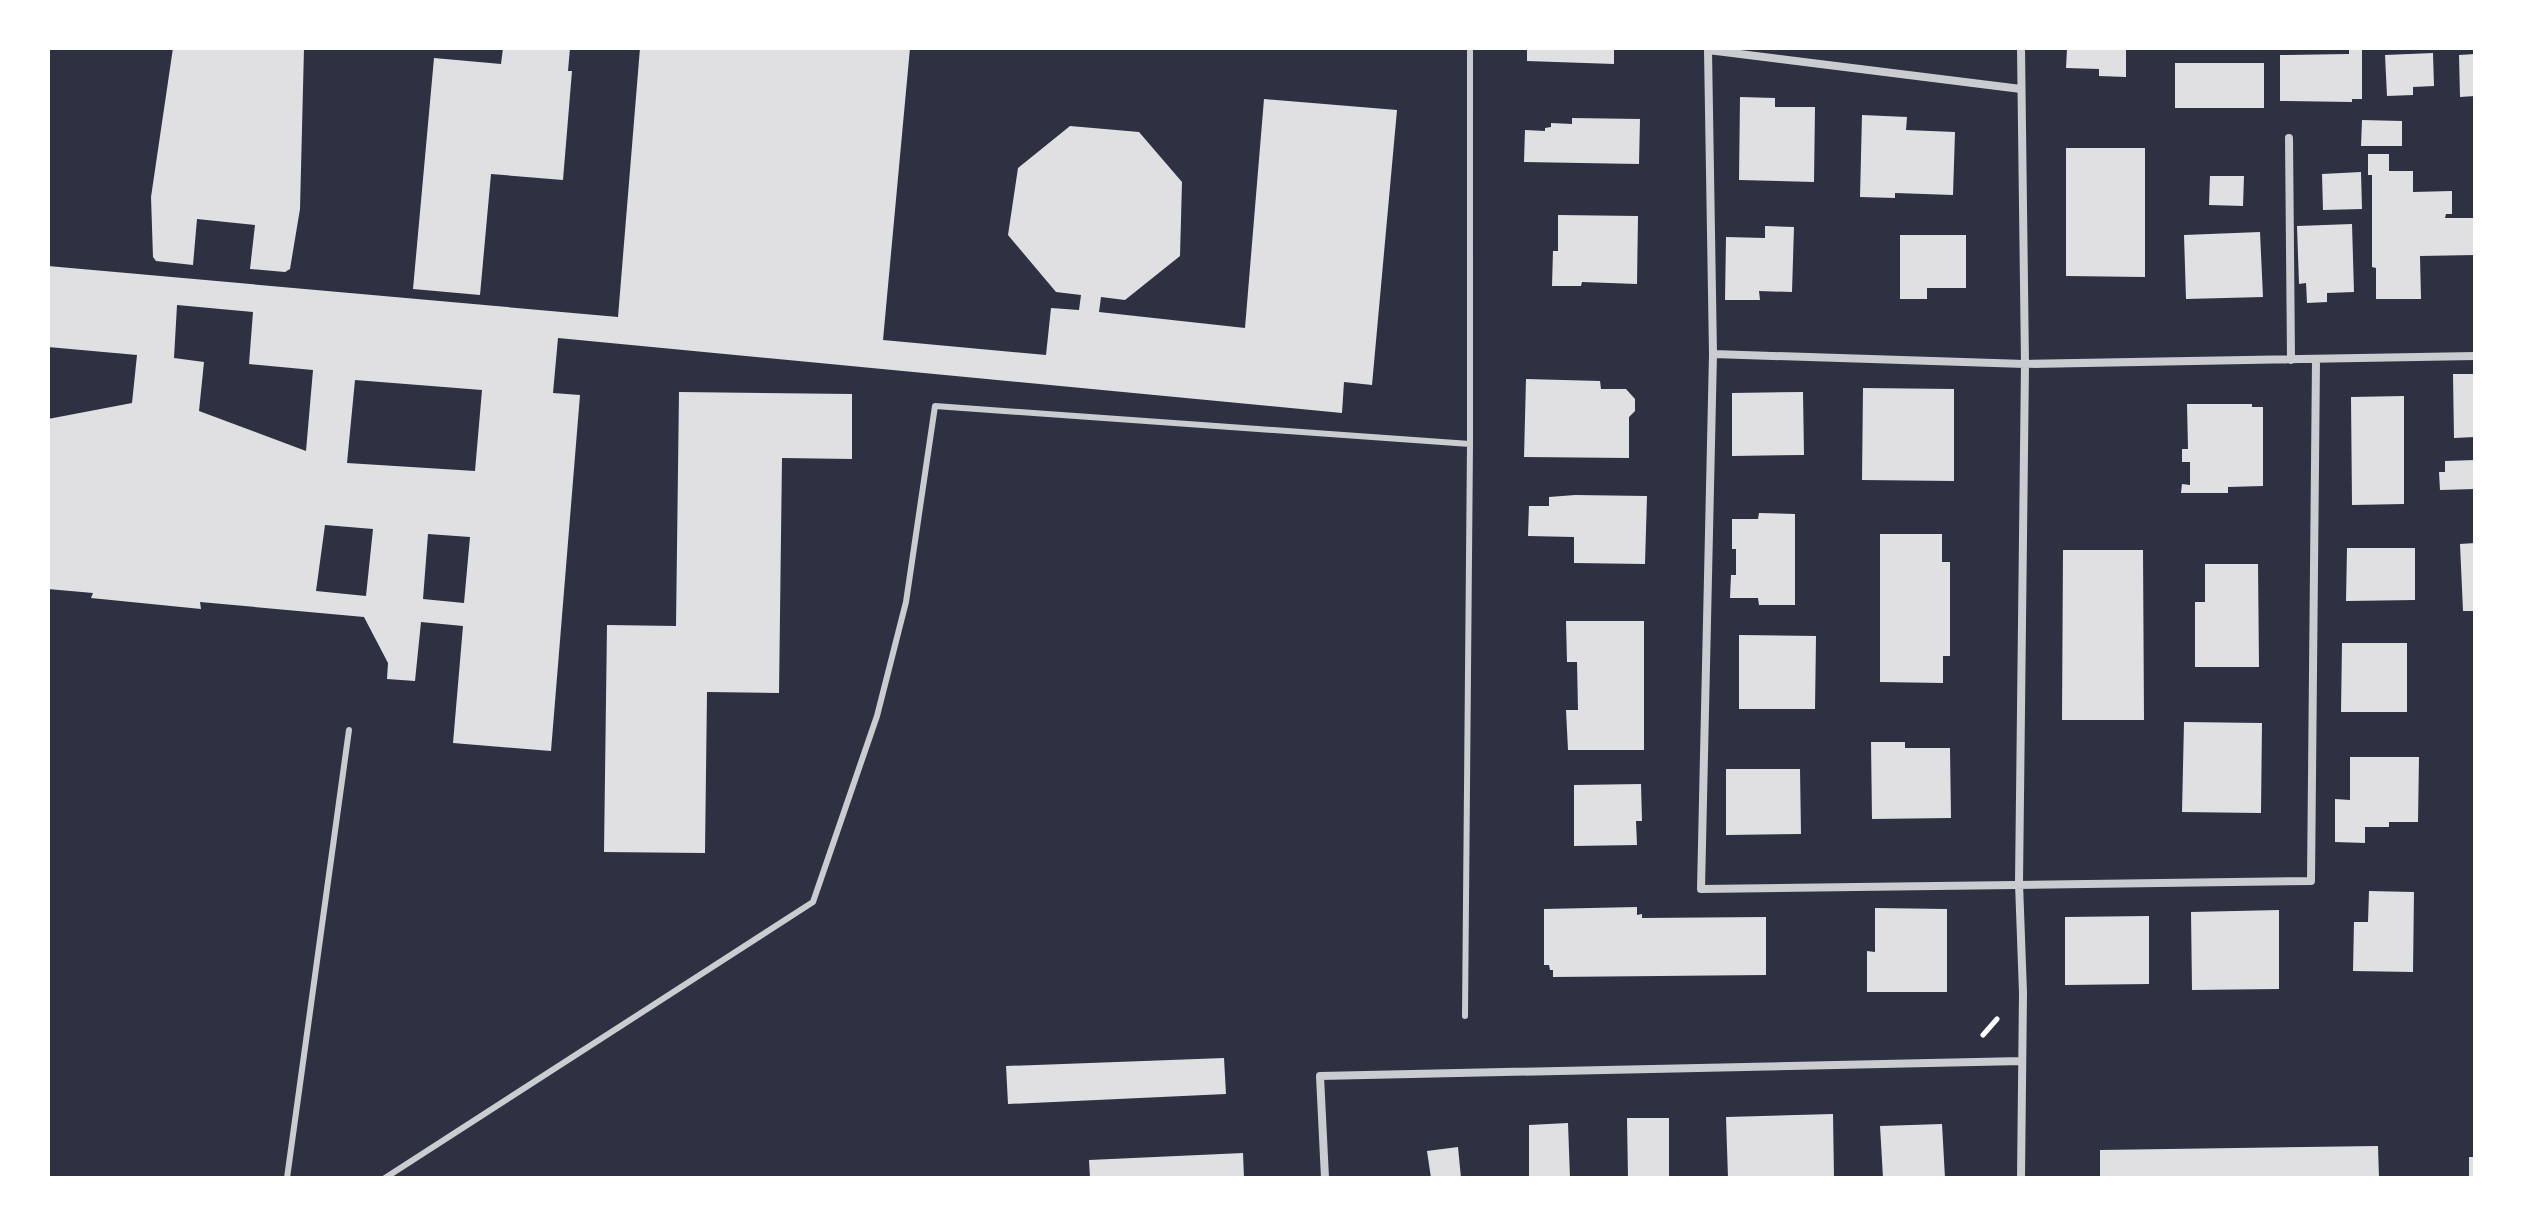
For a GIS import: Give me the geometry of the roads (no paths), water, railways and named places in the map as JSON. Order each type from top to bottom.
[{"type":"street","points":[[2021,48],[2025,364],[2019,883],[2021,1178]]},
{"type":"street","points":[[2021,89],[1708,50],[1713,354],[1701,889],[2311,881],[2316,360]]},
{"type":"street","points":[[2289,138],[2291,360]]},
{"type":"street","points":[[1713,354],[2025,364],[2475,356]]},
{"type":"street","points":[[1325,1178],[1320,1076],[2022,1061]]},
{"type":"lane","points":[[1465,1016],[1470,48]]},
{"type":"lane","points":[[385,1178],[813,902],[877,716],[906,602],[935,406],[1470,444]]},
{"type":"lane","points":[[287,1178],[349,730]]}]
